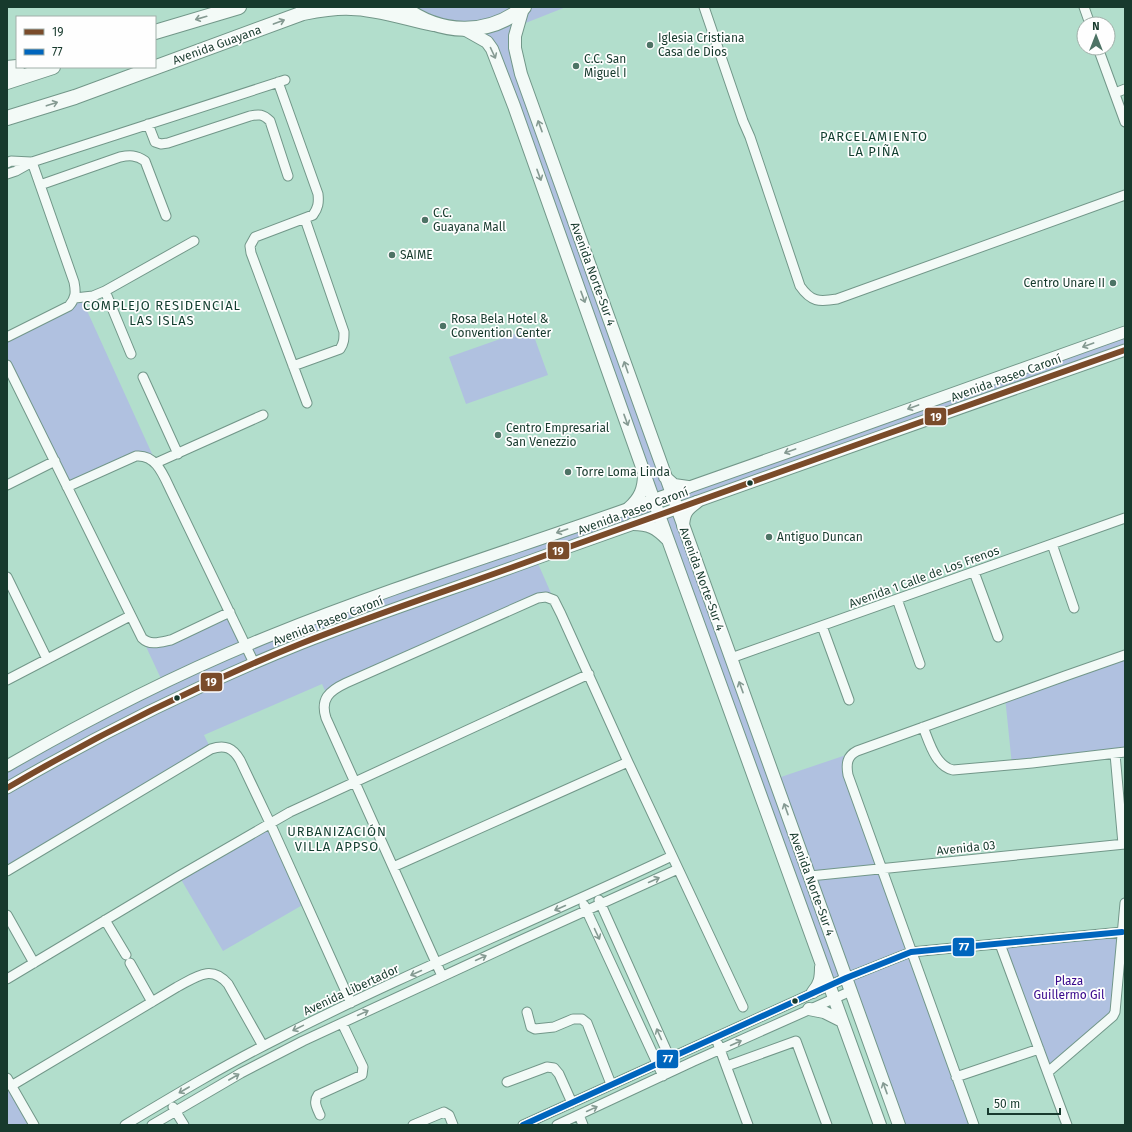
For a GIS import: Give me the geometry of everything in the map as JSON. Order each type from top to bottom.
[{"type":"main road","points":[[156,32],[238,7]]},
{"type":"main road","points":[[403,7],[412,14],[433,24],[464,29],[490,26],[507,19],[523,8]]},
{"type":"main road","name":"Avenida Guayana","points":[[156,68],[303,14],[322,10],[353,8],[367,9],[433,24]]},
{"type":"main road","name":"Avenida Norte-Sur 4","points":[[523,8],[515,36],[515,48],[521,74],[565,193],[676,509],[899,1125]]},
{"type":"main road","name":"Avenida Norte-Sur 4","points":[[464,29],[487,42],[492,49],[588,310],[654,500],[880,1125]]},
{"type":"main road","points":[[7,82],[50,68]]},
{"type":"main road","name":"Avenida Guayana","points":[[10,118],[89,92],[155,68]]},
{"type":"main road","points":[[629,508],[639,498],[644,484],[644,471]]},
{"type":"main road","points":[[665,476],[674,486],[688,487]]},
{"type":"main road","points":[[683,526],[686,511],[697,502]]},
{"type":"main road","points":[[633,524],[644,524],[653,528],[669,541]]},
{"type":"main road","points":[[813,992],[818,987],[820,982],[822,962]]},
{"type":"main road","points":[[809,1009],[824,1012],[842,1020]]},
{"type":"street","points":[[704,7],[800,286],[805,294],[814,300],[825,301],[837,299],[1125,195]]},
{"type":"street","points":[[1101,56],[1125,122]]},
{"type":"street","points":[[7,174],[32,162],[281,81],[318,194],[319,203],[313,215],[255,237],[250,246],[251,253],[307,403]]},
{"type":"street","points":[[1115,93],[1125,89]]},
{"type":"street","points":[[148,124],[155,142],[161,144],[182,139],[250,116],[259,114],[265,116],[270,121],[288,176]]},
{"type":"street","points":[[40,185],[120,157],[131,155],[144,161],[166,216]]},
{"type":"street","points":[[7,163],[11,161],[32,162]]},
{"type":"street","points":[[7,337],[69,306],[76,294],[74,282],[32,162]]},
{"type":"street","points":[[293,366],[340,349],[343,345],[344,338],[344,332],[305,219]]},
{"type":"street","points":[[75,298],[93,296],[105,291],[194,241]]},
{"type":"street","points":[[105,291],[131,354]]},
{"type":"street","name":"Avenida Paseo Caroní","points":[[7,766],[131,699],[184,673],[246,646],[359,601],[654,500],[1125,332]]},
{"type":"street","name":"Avenida Paseo Caroní","points":[[7,788],[52,761],[211,682],[254,663],[353,624],[1125,350]]},
{"type":"street","points":[[7,365],[10,379],[55,461],[142,638],[145,641],[154,643],[171,640],[230,612]]},
{"type":"street","points":[[143,377],[178,454]]},
{"type":"street","points":[[156,463],[263,414]]},
{"type":"street","points":[[67,487],[136,456],[148,457],[156,463],[254,663]]},
{"type":"street","points":[[7,485],[55,461]]},
{"type":"street","name":"Avenida 1 Calle de Los Frenos","points":[[731,658],[1125,518]]},
{"type":"street","points":[[1052,544],[1074,608]]},
{"type":"street","points":[[974,572],[998,637]]},
{"type":"street","points":[[8,583],[47,659]]},
{"type":"street","points":[[442,976],[324,712],[324,706],[327,695],[337,687],[542,597],[550,598],[556,604],[743,1007]]},
{"type":"street","points":[[896,599],[920,664]]},
{"type":"street","points":[[7,680],[130,616]]},
{"type":"street","points":[[822,626],[849,700]]},
{"type":"street","points":[[974,1125],[848,775],[847,762],[849,757],[858,751],[1125,655]]},
{"type":"street","points":[[7,979],[290,812],[589,674]]},
{"type":"street","points":[[923,727],[939,760],[944,766],[953,770],[1032,763],[1125,752]]},
{"type":"street","points":[[7,871],[186,763],[216,747],[229,748],[236,753],[270,823],[351,1003]]},
{"type":"street","points":[[1115,754],[1124,844]]},
{"type":"street","points":[[392,867],[628,762]]},
{"type":"street","name":"Avenida 03","points":[[810,876],[1124,844]]},
{"type":"street","name":"Avenida Libertador","points":[[125,1125],[168,1099],[263,1046],[351,1003],[672,856]]},
{"type":"street","points":[[152,1125],[165,1122],[176,1111],[261,1062],[442,976],[678,869]]},
{"type":"street","points":[[595,892],[675,1070]]},
{"type":"street","points":[[581,898],[663,1076]]},
{"type":"street","points":[[1048,1072],[1092,1035],[1113,1016],[1115,1012],[1117,1007],[1125,903]]},
{"type":"street","points":[[7,915],[34,963]]},
{"type":"street","points":[[105,920],[152,1002]]},
{"type":"street","points":[[523,1125],[813,992],[911,952],[1122,932]]},
{"type":"street","points":[[1000,944],[1067,1125]]},
{"type":"street","points":[[34,1125],[9,1082],[196,977],[206,973],[220,976],[228,984],[263,1046]]},
{"type":"street","points":[[557,1125],[720,1049],[850,991]]},
{"type":"street","points":[[527,1012],[531,1027],[534,1029],[554,1027],[573,1019],[582,1019],[587,1023],[611,1084]]},
{"type":"street","points":[[320,1115],[315,1103],[315,1098],[318,1095],[362,1074],[363,1067],[342,1023]]},
{"type":"street","points":[[715,1037],[748,1125]]},
{"type":"street","points":[[726,1066],[796,1041],[827,1125]]},
{"type":"street","points":[[956,1077],[1039,1049]]},
{"type":"street","points":[[507,1082],[548,1067],[554,1068],[559,1074],[572,1103]]},
{"type":"street","points":[[168,1099],[184,1125]]},
{"type":"street","points":[[156,1106],[165,1122]]},
{"type":"street","points":[[413,1125],[444,1112],[449,1115],[454,1125]]},
{"type":"street","points":[[579,1115],[583,1125]]},
{"type":"green space","points":[[403,7],[566,7],[518,26],[515,48],[671,493],[1125,332],[1125,350],[677,509],[775,779],[852,753],[847,763],[974,1125],[899,1125],[846,978],[830,985],[659,515],[536,559],[554,600],[546,597],[327,695],[322,684],[204,735],[211,749],[7,871],[7,766],[163,683],[142,638],[154,643],[230,612],[246,646],[654,500],[487,42]],"holes":[[[671,493],[676,509],[660,515],[655,500]]]},
{"type":"green space","points":[[74,282],[158,467],[144,456],[67,487],[7,365],[7,337],[69,306]]},
{"type":"green space","points":[[531,328],[548,375],[466,404],[449,357]]},
{"type":"green space","points":[[1125,655],[1125,752],[1012,765],[1005,697]]},
{"type":"green space","points":[[270,823],[306,903],[223,951],[179,876]]},
{"type":"green space","name":"Plaza Guillermo Gil","points":[[1122,932],[1117,1007],[1048,1072],[1000,944]]},
{"type":"green space","points":[[7,1078],[34,1125],[7,1125]]},
{"type":"transit line","name":"19","points":[[7,788],[78,748],[150,711],[224,676],[300,644],[389,611],[1125,350]]},
{"type":"transit line","name":"77","points":[[523,1125],[846,978],[911,952],[1122,932]]},
{"type":"place","name":"Iglesia Cristiana Casa de Dios","points":[[650,45]]},
{"type":"place","name":"C.C. San Miguel I","points":[[576,66]]},
{"type":"place","name":"C.C. Guayana Mall","points":[[425,220]]},
{"type":"place","name":"SAIME","points":[[392,255]]},
{"type":"place","name":"Centro Unare II","points":[[1113,283]]},
{"type":"place","name":"Rosa Bela Hotel & Convention Center","points":[[443,326]]},
{"type":"place","name":"Centro Empresarial San Venezzio","points":[[498,435]]},
{"type":"place","name":"Torre Loma Linda","points":[[568,472]]},
{"type":"place","name":"Antiguo Duncan","points":[[769,537]]},
{"type":"district","name":"PARCELAMIENTO LA PIÑA","points":[[874,144]]},
{"type":"district","name":"COMPLEJO RESIDENCIAL LAS ISLAS","points":[[162,312]]},
{"type":"district","name":"URBANIZACIÓN VILLA APPSO","points":[[337,838]]}]
